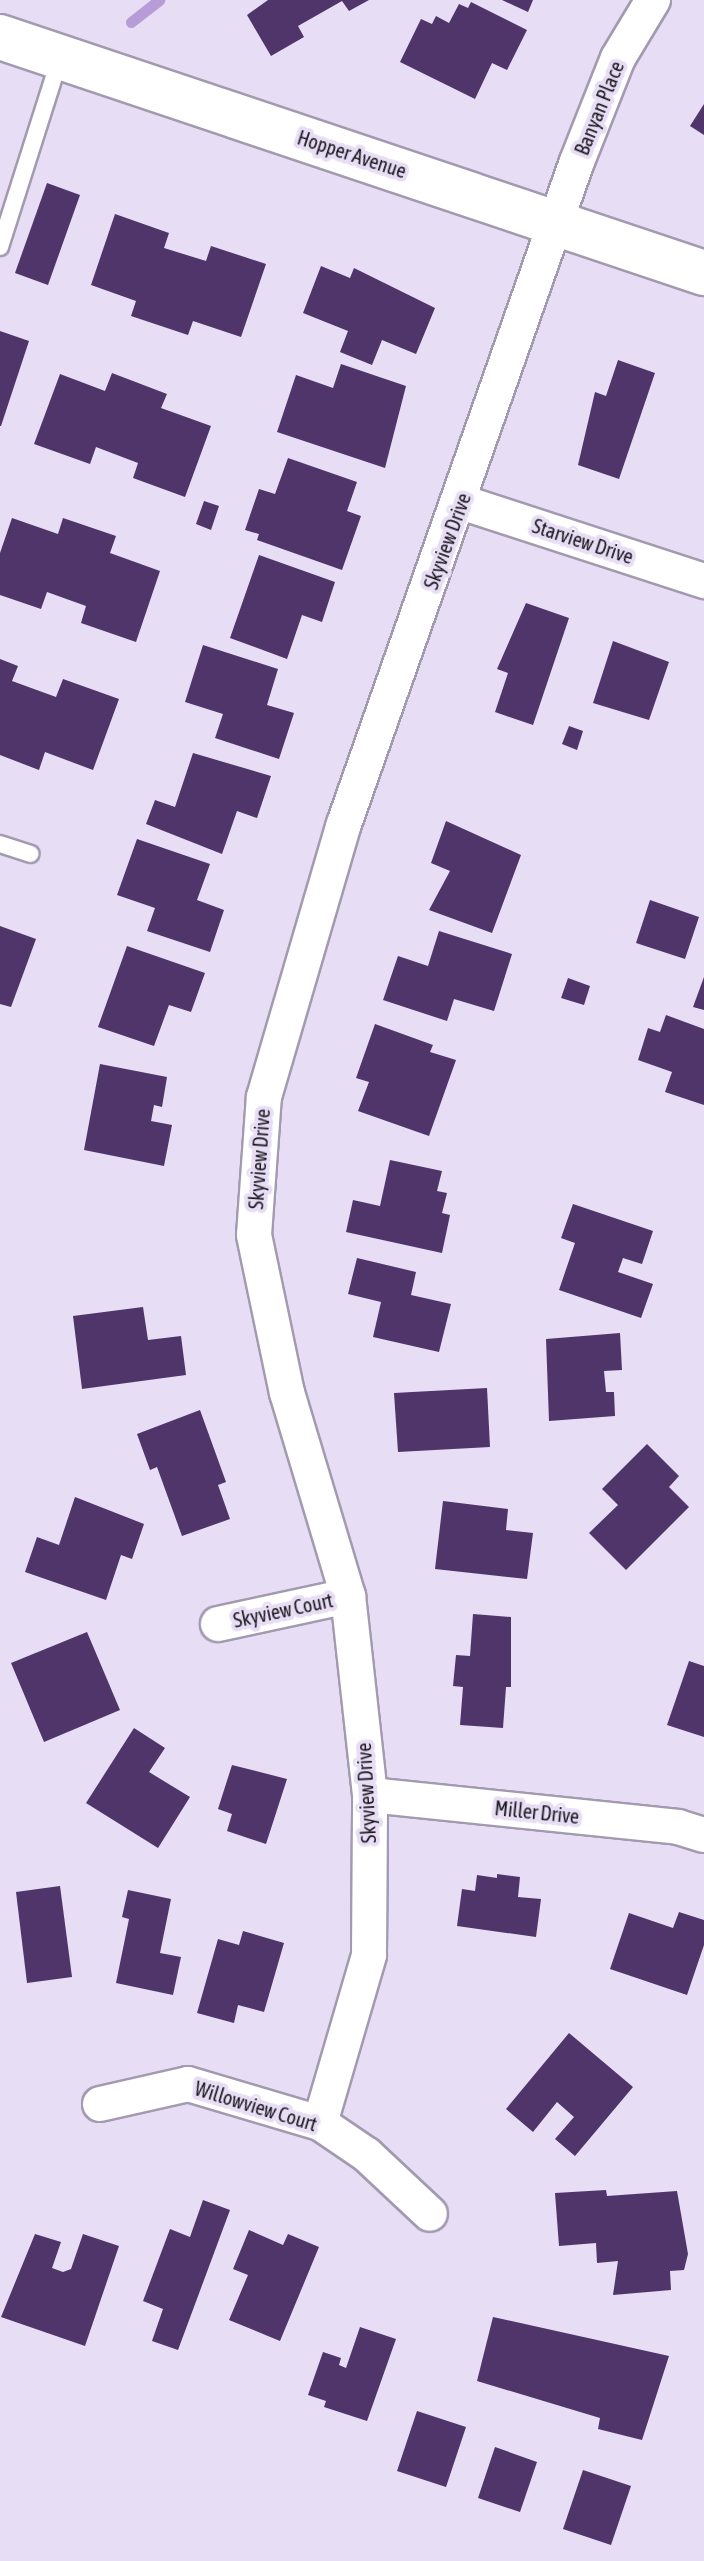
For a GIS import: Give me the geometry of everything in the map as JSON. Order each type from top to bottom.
[{"type":"street","name":"Banyan Place","points":[[555,221],[618,58],[653,0]]},
{"type":"street","name":"Hopper Avenue","points":[[0,37],[704,273]]},
{"type":"street","name":"Skyview Drive","points":[[320,2123],[369,1955],[370,1795],[348,1596],[287,1393],[254,1235],[264,1097],[344,824],[461,502],[555,221]]},
{"type":"street","name":"Starview Drive","points":[[461,502],[704,581]]},
{"type":"street","name":"Skyview Court","points":[[218,1624],[348,1596]]},
{"type":"street","name":"Miller Drive","points":[[370,1795],[678,1827],[704,1835]]},
{"type":"street","name":"Willowview Court","points":[[100,2104],[188,2084],[320,2123],[367,2155],[430,2214]]},
{"type":"lane","points":[[0,247],[61,56]]},
{"type":"lane","points":[[0,844],[30,854]]},
{"type":"building","points":[[268,0],[369,0],[349,11],[342,1],[298,26],[304,37],[271,56],[247,15]]},
{"type":"building","points":[[502,0],[533,0],[528,12]]},
{"type":"building","points":[[471,2],[527,30],[507,70],[492,63],[475,99],[400,62],[421,19],[432,24],[436,16],[449,23],[459,4],[468,8]]},
{"type":"building","points":[[704,104],[704,135],[690,126]]},
{"type":"building","points":[[47,183],[80,195],[48,285],[15,273]]},
{"type":"building","points":[[115,214],[169,233],[164,248],[206,261],[211,246],[266,264],[241,337],[193,321],[188,335],[131,316],[136,301],[91,285]]},
{"type":"building","points":[[321,266],[350,278],[354,268],[435,308],[416,354],[382,340],[372,365],[340,352],[348,331],[303,313]]},
{"type":"building","points":[[0,331],[29,341],[1,426],[0,426]]},
{"type":"building","points":[[618,360],[655,373],[619,479],[578,465],[595,392],[606,396]]},
{"type":"building","points":[[341,364],[406,386],[385,468],[277,432],[296,375],[333,388]]},
{"type":"building","points":[[112,373],[167,394],[161,408],[211,426],[185,497],[133,478],[138,463],[96,447],[90,464],[34,444],[60,374],[105,391]]},
{"type":"building","points":[[288,458],[357,482],[347,511],[361,516],[342,570],[257,540],[259,534],[245,530],[259,489],[275,494]]},
{"type":"building","points":[[204,501],[219,506],[211,530],[196,524]]},
{"type":"building","points":[[12,518],[58,534],[63,518],[116,536],[110,553],[160,571],[136,642],[81,623],[86,606],[47,592],[41,609],[0,595],[0,553]]},
{"type":"building","points":[[259,555],[335,582],[322,622],[302,615],[287,659],[230,638]]},
{"type":"building","points":[[526,603],[569,618],[533,725],[495,712],[508,673],[497,669]]},
{"type":"building","points":[[613,641],[669,662],[649,720],[593,703]]},
{"type":"building","points":[[203,645],[278,669],[267,705],[294,713],[279,759],[215,738],[223,714],[185,702]]},
{"type":"building","points":[[0,659],[18,666],[12,681],[56,697],[63,679],[119,699],[93,770],[45,752],[39,770],[0,755]]},
{"type":"building","points":[[569,726],[583,731],[577,750],[562,744]]},
{"type":"building","points":[[193,753],[271,776],[257,818],[237,811],[222,854],[146,824],[155,800],[175,807]]},
{"type":"building","points":[[446,821],[521,855],[492,933],[429,910],[450,871],[431,863]]},
{"type":"building","points":[[137,839],[210,864],[197,900],[224,910],[210,952],[147,931],[155,908],[117,895]]},
{"type":"building","points":[[650,900],[699,917],[685,959],[636,943]]},
{"type":"building","points":[[0,926],[36,939],[11,1007],[0,1004]]},
{"type":"building","points":[[439,931],[512,954],[494,1011],[454,999],[447,1021],[383,1000],[398,956],[428,966]]},
{"type":"building","points":[[127,946],[205,973],[191,1012],[169,1005],[154,1046],[98,1027]]},
{"type":"building","points":[[704,977],[704,1010],[693,1007]]},
{"type":"building","points":[[568,978],[590,986],[584,1005],[561,998]]},
{"type":"building","points":[[666,1015],[704,1029],[704,1105],[665,1092],[672,1072],[638,1060],[648,1028],[660,1032]]},
{"type":"building","points":[[375,1024],[433,1045],[430,1052],[456,1060],[429,1136],[358,1111],[369,1082],[356,1078]]},
{"type":"building","points":[[100,1064],[167,1077],[162,1107],[154,1105],[151,1121],[172,1125],[164,1166],[84,1150]]},
{"type":"building","points":[[390,1160],[442,1171],[437,1191],[447,1193],[442,1213],[450,1215],[442,1253],[346,1232],[353,1200],[380,1206]]},
{"type":"building","points":[[573,1204],[653,1231],[642,1264],[623,1258],[618,1272],[653,1284],[641,1318],[559,1290],[575,1243],[561,1238]]},
{"type":"building","points":[[357,1258],[416,1272],[411,1295],[451,1304],[439,1352],[373,1337],[381,1302],[348,1294]]},
{"type":"building","points":[[143,1307],[148,1340],[181,1336],[186,1375],[82,1389],[73,1316]]},
{"type":"building","points":[[620,1333],[622,1370],[604,1371],[606,1392],[614,1392],[615,1416],[549,1421],[546,1339]]},
{"type":"building","points":[[487,1388],[490,1447],[398,1452],[394,1393]]},
{"type":"building","points":[[200,1410],[226,1482],[218,1485],[230,1519],[182,1536],[157,1467],[150,1470],[137,1434]]},
{"type":"building","points":[[647,1444],[679,1476],[669,1487],[689,1507],[626,1570],[589,1533],[618,1505],[602,1489]]},
{"type":"building","points":[[75,1497],[144,1524],[132,1559],[121,1555],[106,1600],[25,1572],[37,1537],[59,1545]]},
{"type":"building","points":[[443,1501],[508,1509],[506,1530],[533,1533],[527,1579],[435,1569]]},
{"type":"building","points":[[473,1614],[511,1617],[511,1687],[506,1687],[503,1728],[460,1725],[463,1687],[453,1686],[456,1655],[470,1656]]},
{"type":"building","points":[[87,1632],[120,1710],[44,1742],[11,1663]]},
{"type":"building","points":[[689,1661],[704,1666],[704,1737],[667,1725]]},
{"type":"building","points":[[134,1728],[165,1748],[149,1772],[190,1797],[158,1848],[86,1803]]},
{"type":"building","points":[[232,1765],[287,1779],[266,1844],[227,1831],[232,1814],[218,1809]]},
{"type":"building","points":[[497,1874],[520,1877],[518,1897],[541,1899],[536,1937],[457,1926],[462,1889],[475,1891],[477,1875],[497,1878]]},
{"type":"building","points":[[60,1886],[72,1977],[27,1983],[16,1892]]},
{"type":"building","points":[[128,1890],[171,1899],[160,1953],[181,1957],[173,1995],[116,1983],[129,1919],[122,1917]]},
{"type":"building","points":[[679,1912],[704,1920],[704,1945],[687,1995],[610,1969],[629,1913],[673,1928]]},
{"type":"building","points":[[243,1931],[284,1943],[264,2012],[238,2005],[234,2023],[197,2013],[218,1939],[239,1945]]},
{"type":"building","points":[[569,2033],[633,2087],[575,2156],[555,2139],[574,2117],[557,2102],[533,2132],[506,2109]]},
{"type":"building","points":[[606,2190],[607,2196],[677,2191],[688,2254],[684,2270],[670,2271],[671,2290],[613,2295],[618,2261],[597,2263],[596,2243],[559,2246],[555,2193]]},
{"type":"building","points":[[203,2200],[230,2210],[178,2350],[152,2341],[163,2309],[143,2301],[170,2229],[190,2237]]},
{"type":"building","points":[[249,2230],[283,2245],[288,2234],[319,2247],[280,2341],[229,2320],[248,2275],[233,2269]]},
{"type":"building","points":[[35,2234],[61,2242],[52,2268],[63,2272],[71,2269],[83,2234],[119,2246],[85,2346],[1,2317]]},
{"type":"building","points":[[493,2317],[669,2356],[642,2440],[598,2429],[600,2418],[477,2381]]},
{"type":"building","points":[[360,2327],[396,2339],[367,2421],[324,2407],[326,2401],[308,2395],[323,2352],[341,2358],[339,2365],[346,2368]]},
{"type":"building","points":[[417,2411],[466,2427],[446,2487],[397,2471]]},
{"type":"building","points":[[495,2447],[537,2462],[520,2512],[478,2498]]},
{"type":"building","points":[[583,2470],[631,2486],[611,2545],[563,2529]]},
{"type":"waterway","points":[[131,22],[159,0]]}]
